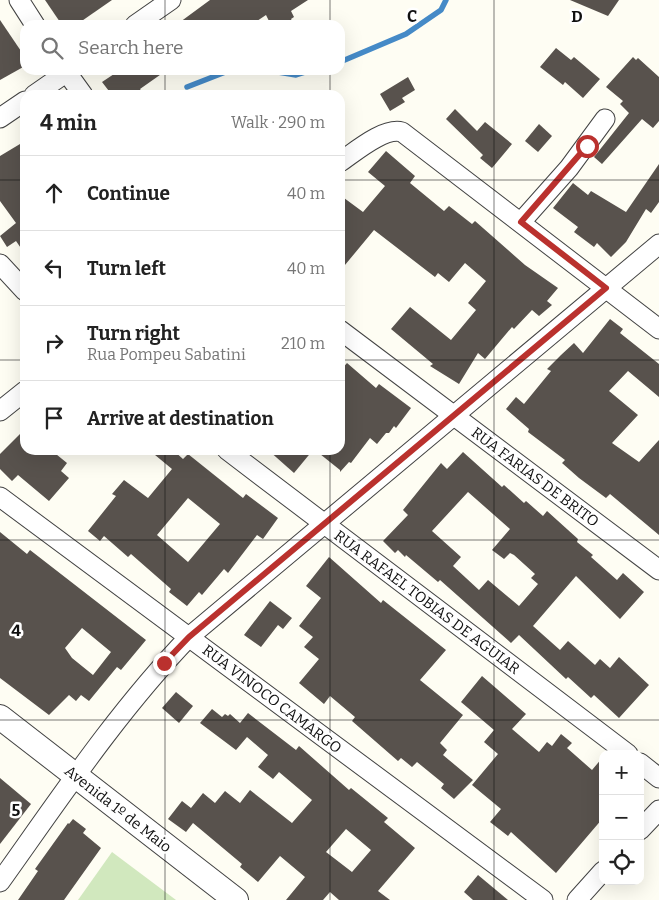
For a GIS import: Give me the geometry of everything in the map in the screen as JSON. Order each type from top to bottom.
[{"type":"street","points":[[19,0],[32,20]]},
{"type":"street","points":[[142,20],[171,0]]},
{"type":"street","points":[[41,90],[62,75]]},
{"type":"street","points":[[70,75],[80,90]]},
{"type":"street","points":[[0,118],[20,104]]},
{"type":"street","points":[[521,222],[569,168],[606,119]]},
{"type":"street","points":[[345,159],[383,134],[396,130],[409,136],[659,329]]},
{"type":"street","points":[[0,882],[133,699],[189,637],[659,244]]},
{"type":"street","points":[[0,264],[20,286]]},
{"type":"street","name":"RUA FARIAS DE BRITO","points":[[345,334],[659,570]]},
{"type":"street","points":[[0,411],[20,395]]},
{"type":"street","name":"RUA RAFAEL TOBIAS DE AGUIAR","points":[[234,455],[623,750]]},
{"type":"street","name":"RUA VINOCO CAMARGO","points":[[0,497],[543,900]]},
{"type":"street","name":"Avenida 1º de Maio","points":[[0,717],[236,900]]},
{"type":"street","points":[[644,766],[659,778]]},
{"type":"street","points":[[644,826],[659,810]]},
{"type":"street","points":[[577,900],[599,876]]},
{"type":"green space","points":[[112,852],[176,900],[78,900]]},
{"type":"building","points":[[45,0],[112,0],[83,20],[59,20]]},
{"type":"building","points":[[210,0],[308,0],[291,11],[294,17],[292,20],[268,20],[266,15],[258,20],[183,20]]},
{"type":"building","points":[[570,0],[619,0],[608,16]]},
{"type":"building","points":[[0,20],[20,50],[20,69],[0,80]]},
{"type":"building","points":[[556,48],[571,60],[574,57],[600,79],[583,98],[565,82],[563,85],[540,67]]},
{"type":"building","points":[[633,57],[636,60],[638,58],[659,77],[659,121],[653,128],[642,119],[602,164],[594,157],[629,113],[620,104],[623,101],[606,87]]},
{"type":"building","points":[[112,75],[160,75],[141,90],[108,90],[102,82]]},
{"type":"building","points":[[408,77],[415,90],[402,98],[405,102],[390,111],[380,94]]},
{"type":"building","points":[[455,109],[477,131],[485,122],[512,144],[492,168],[480,158],[483,155],[446,119]]},
{"type":"building","points":[[539,124],[552,136],[538,152],[525,141]]},
{"type":"building","points":[[20,144],[20,247],[16,241],[7,247],[0,236],[16,223],[0,201],[0,156]]},
{"type":"building","points":[[386,151],[415,176],[410,183],[444,211],[449,206],[472,224],[475,221],[525,265],[558,288],[547,301],[552,305],[539,316],[532,310],[514,329],[512,327],[485,359],[478,353],[459,384],[430,366],[433,364],[391,329],[410,307],[451,340],[476,310],[468,303],[486,281],[465,263],[449,282],[438,273],[435,277],[374,230],[345,265],[345,199],[363,212],[385,186],[368,172]]},
{"type":"building","points":[[659,164],[659,202],[651,213],[646,209],[626,242],[611,257],[597,243],[594,247],[574,232],[578,227],[553,208],[573,183],[588,195],[591,191],[626,212]]},
{"type":"building","points":[[610,319],[623,329],[620,333],[659,364],[659,397],[628,371],[609,391],[638,415],[612,443],[639,462],[659,440],[659,535],[610,494],[606,498],[579,478],[562,463],[565,460],[528,432],[529,429],[506,409],[516,397],[524,404],[551,371],[547,369],[574,343],[583,353]]},
{"type":"building","points":[[347,363],[376,388],[379,384],[411,408],[396,428],[394,426],[377,444],[370,438],[351,463],[349,462],[340,472],[321,455],[345,455],[345,365]]},
{"type":"building","points":[[20,434],[20,455],[57,455],[67,463],[61,471],[69,478],[49,501],[18,475],[12,481],[0,469],[0,454]]},
{"type":"building","points":[[463,452],[502,487],[504,485],[524,503],[526,501],[543,516],[547,511],[578,539],[577,542],[593,555],[591,557],[617,580],[623,573],[644,592],[620,619],[576,576],[533,626],[560,650],[568,641],[595,665],[600,659],[610,668],[619,657],[649,685],[619,718],[594,695],[591,698],[568,677],[566,679],[519,635],[511,643],[440,580],[438,582],[398,550],[395,553],[383,541],[408,515],[403,510],[441,463],[447,469]],"holes":[[[468,492],[510,529],[492,550],[504,559],[510,553],[514,555],[535,574],[531,578],[538,584],[519,606],[488,580],[479,590],[453,566],[461,557],[432,531]]]},
{"type":"building","points":[[155,455],[179,455],[183,459],[189,455],[243,498],[246,494],[278,518],[263,539],[257,535],[228,573],[224,569],[202,595],[199,592],[187,606],[169,592],[171,589],[131,554],[128,557],[104,536],[100,541],[88,531],[116,496],[112,494],[124,480],[148,498],[172,469]],"holes":[[[188,498],[220,524],[188,562],[157,535]]]},
{"type":"building","points":[[274,455],[309,455],[294,473]]},
{"type":"building","points":[[0,532],[27,554],[30,550],[146,640],[121,670],[117,667],[89,701],[81,695],[76,701],[69,695],[49,715],[0,678]],"holes":[[[82,628],[111,652],[93,675],[72,658],[65,648]]]},
{"type":"building","points":[[329,557],[381,603],[383,600],[446,650],[420,680],[463,715],[440,743],[447,750],[443,755],[473,780],[454,799],[441,788],[444,784],[417,762],[412,767],[401,758],[398,761],[352,721],[355,717],[330,696],[324,704],[299,683],[319,659],[304,647],[313,637],[299,626],[321,598],[306,586]]},
{"type":"building","points":[[270,601],[292,618],[283,629],[278,625],[261,647],[244,635]]},
{"type":"building","points":[[482,676],[526,714],[512,729],[539,752],[547,742],[552,746],[561,734],[572,743],[567,748],[592,770],[599,762],[599,823],[556,873],[511,832],[508,836],[490,822],[501,809],[472,785],[498,754],[484,742],[494,730],[461,702]]},
{"type":"building","points":[[176,692],[193,706],[179,723],[162,708]]},
{"type":"building","points":[[212,709],[222,717],[225,714],[228,716],[230,714],[240,723],[248,713],[296,750],[299,746],[349,790],[351,788],[388,818],[384,822],[415,848],[378,891],[390,900],[339,900],[330,892],[323,900],[286,900],[305,877],[280,856],[258,882],[240,867],[242,864],[193,823],[186,832],[168,819],[182,801],[191,808],[203,793],[215,803],[225,791],[240,803],[250,790],[292,823],[312,800],[279,772],[273,779],[258,767],[268,755],[247,737],[236,750],[200,723]],"holes":[[[346,829],[371,850],[352,872],[326,852]]]},
{"type":"building","points":[[0,778],[31,804],[0,844]]},
{"type":"building","points":[[73,819],[86,829],[83,833],[101,848],[64,900],[18,900],[38,871],[35,869],[68,823]]},
{"type":"building","points":[[478,875],[508,900],[473,900],[464,892]]},
{"type":"waterway","points":[[345,60],[406,34],[441,10],[446,0]]},
{"type":"waterway","points":[[187,87],[218,75]]},
{"type":"route","points":[[164,663],[189,637],[606,288],[521,222],[587,146]]}]
